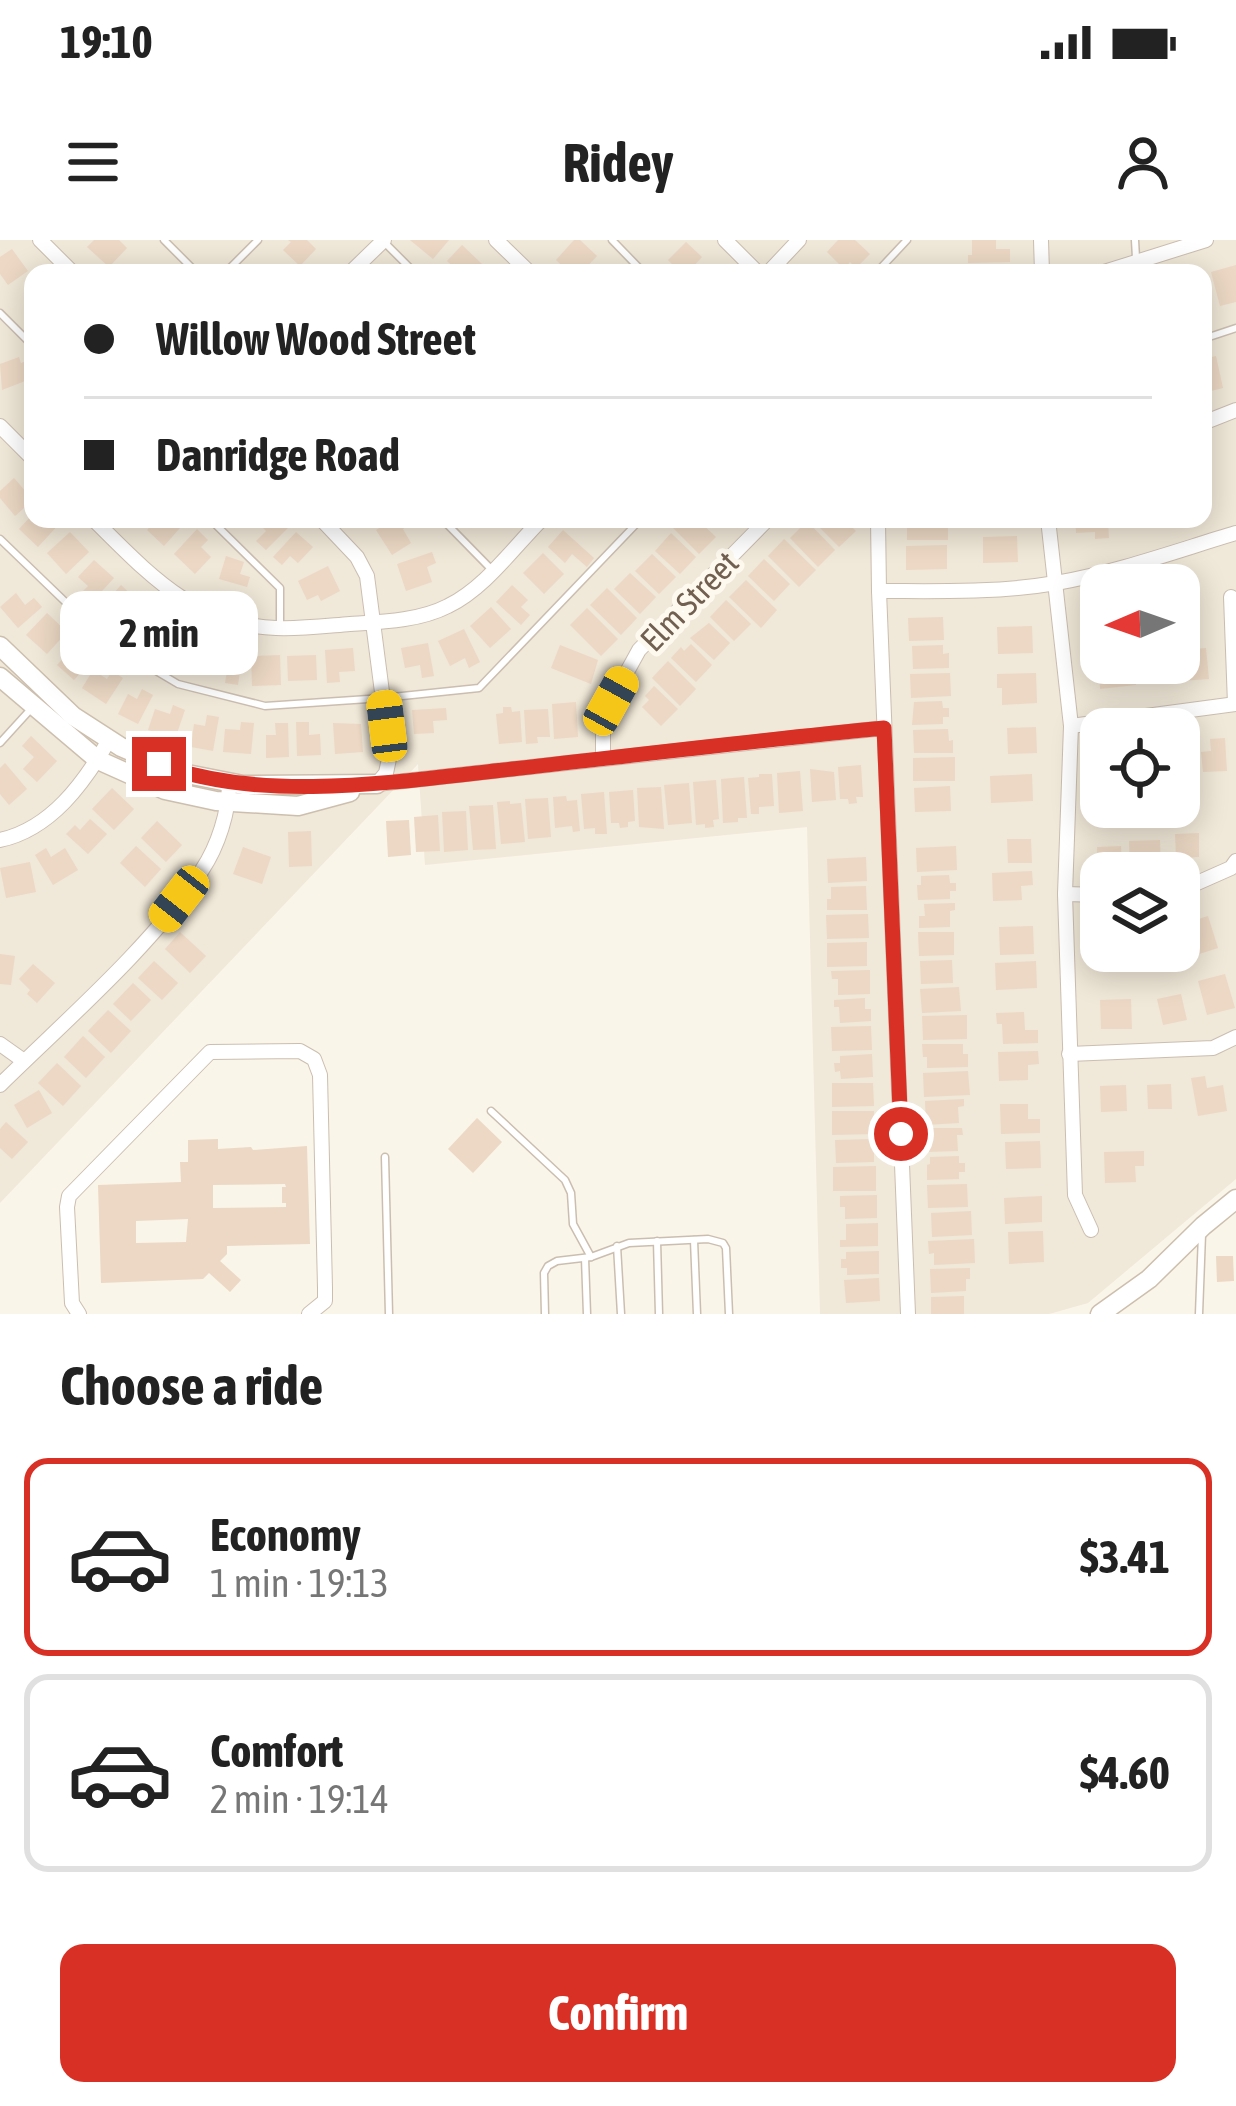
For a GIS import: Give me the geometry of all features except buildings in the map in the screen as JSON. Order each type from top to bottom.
[{"type":"street","points":[[40,240],[64,264]]},
{"type":"street","points":[[496,240],[521,264]]},
{"type":"street","points":[[725,240],[749,264]]},
{"type":"street","points":[[777,264],[799,240]]},
{"type":"street","points":[[1129,264],[1206,240]]},
{"type":"street","points":[[359,264],[383,241]]},
{"type":"street","points":[[0,426],[24,450]]},
{"type":"street","points":[[102,528],[183,601],[244,625],[280,628],[428,615],[478,585],[533,528]]},
{"type":"street","points":[[330,528],[368,576],[390,754],[386,773],[377,784]]},
{"type":"street","name":"Elm Street","points":[[603,759],[603,730],[611,701],[639,650],[759,528]]},
{"type":"street","points":[[878,528],[908,1314]]},
{"type":"street","points":[[1049,528],[1071,726],[1065,894],[1075,1195],[1091,1230]]},
{"type":"street","points":[[879,591],[995,590],[1053,584],[1129,568],[1236,532]]},
{"type":"street","points":[[1071,726],[1235,704],[1231,597]]},
{"type":"street","points":[[0,646],[73,716],[109,740],[229,793]]},
{"type":"street","points":[[0,677],[98,760],[165,790],[229,793],[377,784],[884,728]]},
{"type":"street","points":[[0,841],[23,835],[68,799],[109,740]]},
{"type":"street","points":[[0,1085],[155,930],[203,869],[229,793]]},
{"type":"street","points":[[1200,882],[1236,861]]},
{"type":"street","points":[[1065,894],[1080,894]]},
{"type":"street","points":[[1069,1054],[1214,1048],[1236,1037]]},
{"type":"street","points":[[0,1044],[24,1061]]},
{"type":"street","points":[[79,1314],[72,1303],[68,1196],[210,1052],[300,1051],[314,1059],[320,1075],[326,1288],[325,1301],[309,1314]]},
{"type":"street","points":[[1102,1313],[1149,1279],[1236,1199]]},
{"type":"lane","points":[[164,240],[188,264]]},
{"type":"lane","points":[[234,264],[258,240]]},
{"type":"lane","points":[[612,240],[635,264]]},
{"type":"lane","points":[[885,264],[907,240]]},
{"type":"lane","points":[[1136,240],[1136,262]]},
{"type":"lane","points":[[383,241],[407,264]]},
{"type":"lane","points":[[0,313],[24,337]]},
{"type":"lane","points":[[219,528],[280,588],[280,628]]},
{"type":"lane","points":[[451,528],[492,570]]},
{"type":"lane","points":[[0,539],[107,642],[178,684],[265,706],[479,688],[632,528]]},
{"type":"lane","points":[[0,743],[33,707]]},
{"type":"lane","points":[[491,1111],[565,1180],[573,1224],[588,1257],[587,1314]]},
{"type":"lane","points":[[385,1157],[389,1314]]},
{"type":"lane","points":[[1199,1314],[1203,1226]]},
{"type":"lane","points":[[545,1314],[543,1286],[548,1265],[629,1243],[694,1239],[723,1243],[729,1314]]},
{"type":"lane","points":[[694,1239],[697,1314]]},
{"type":"lane","points":[[657,1241],[659,1314]]},
{"type":"lane","points":[[617,1246],[621,1314]]},
{"type":"shaded area","points":[[0,240],[1236,240],[1236,1179],[1088,1303],[1049,1314],[820,1314],[807,827],[425,865],[418,764],[0,1203]]},
{"type":"route","points":[[159,764],[243,785],[377,784],[884,728],[901,1134]]}]
